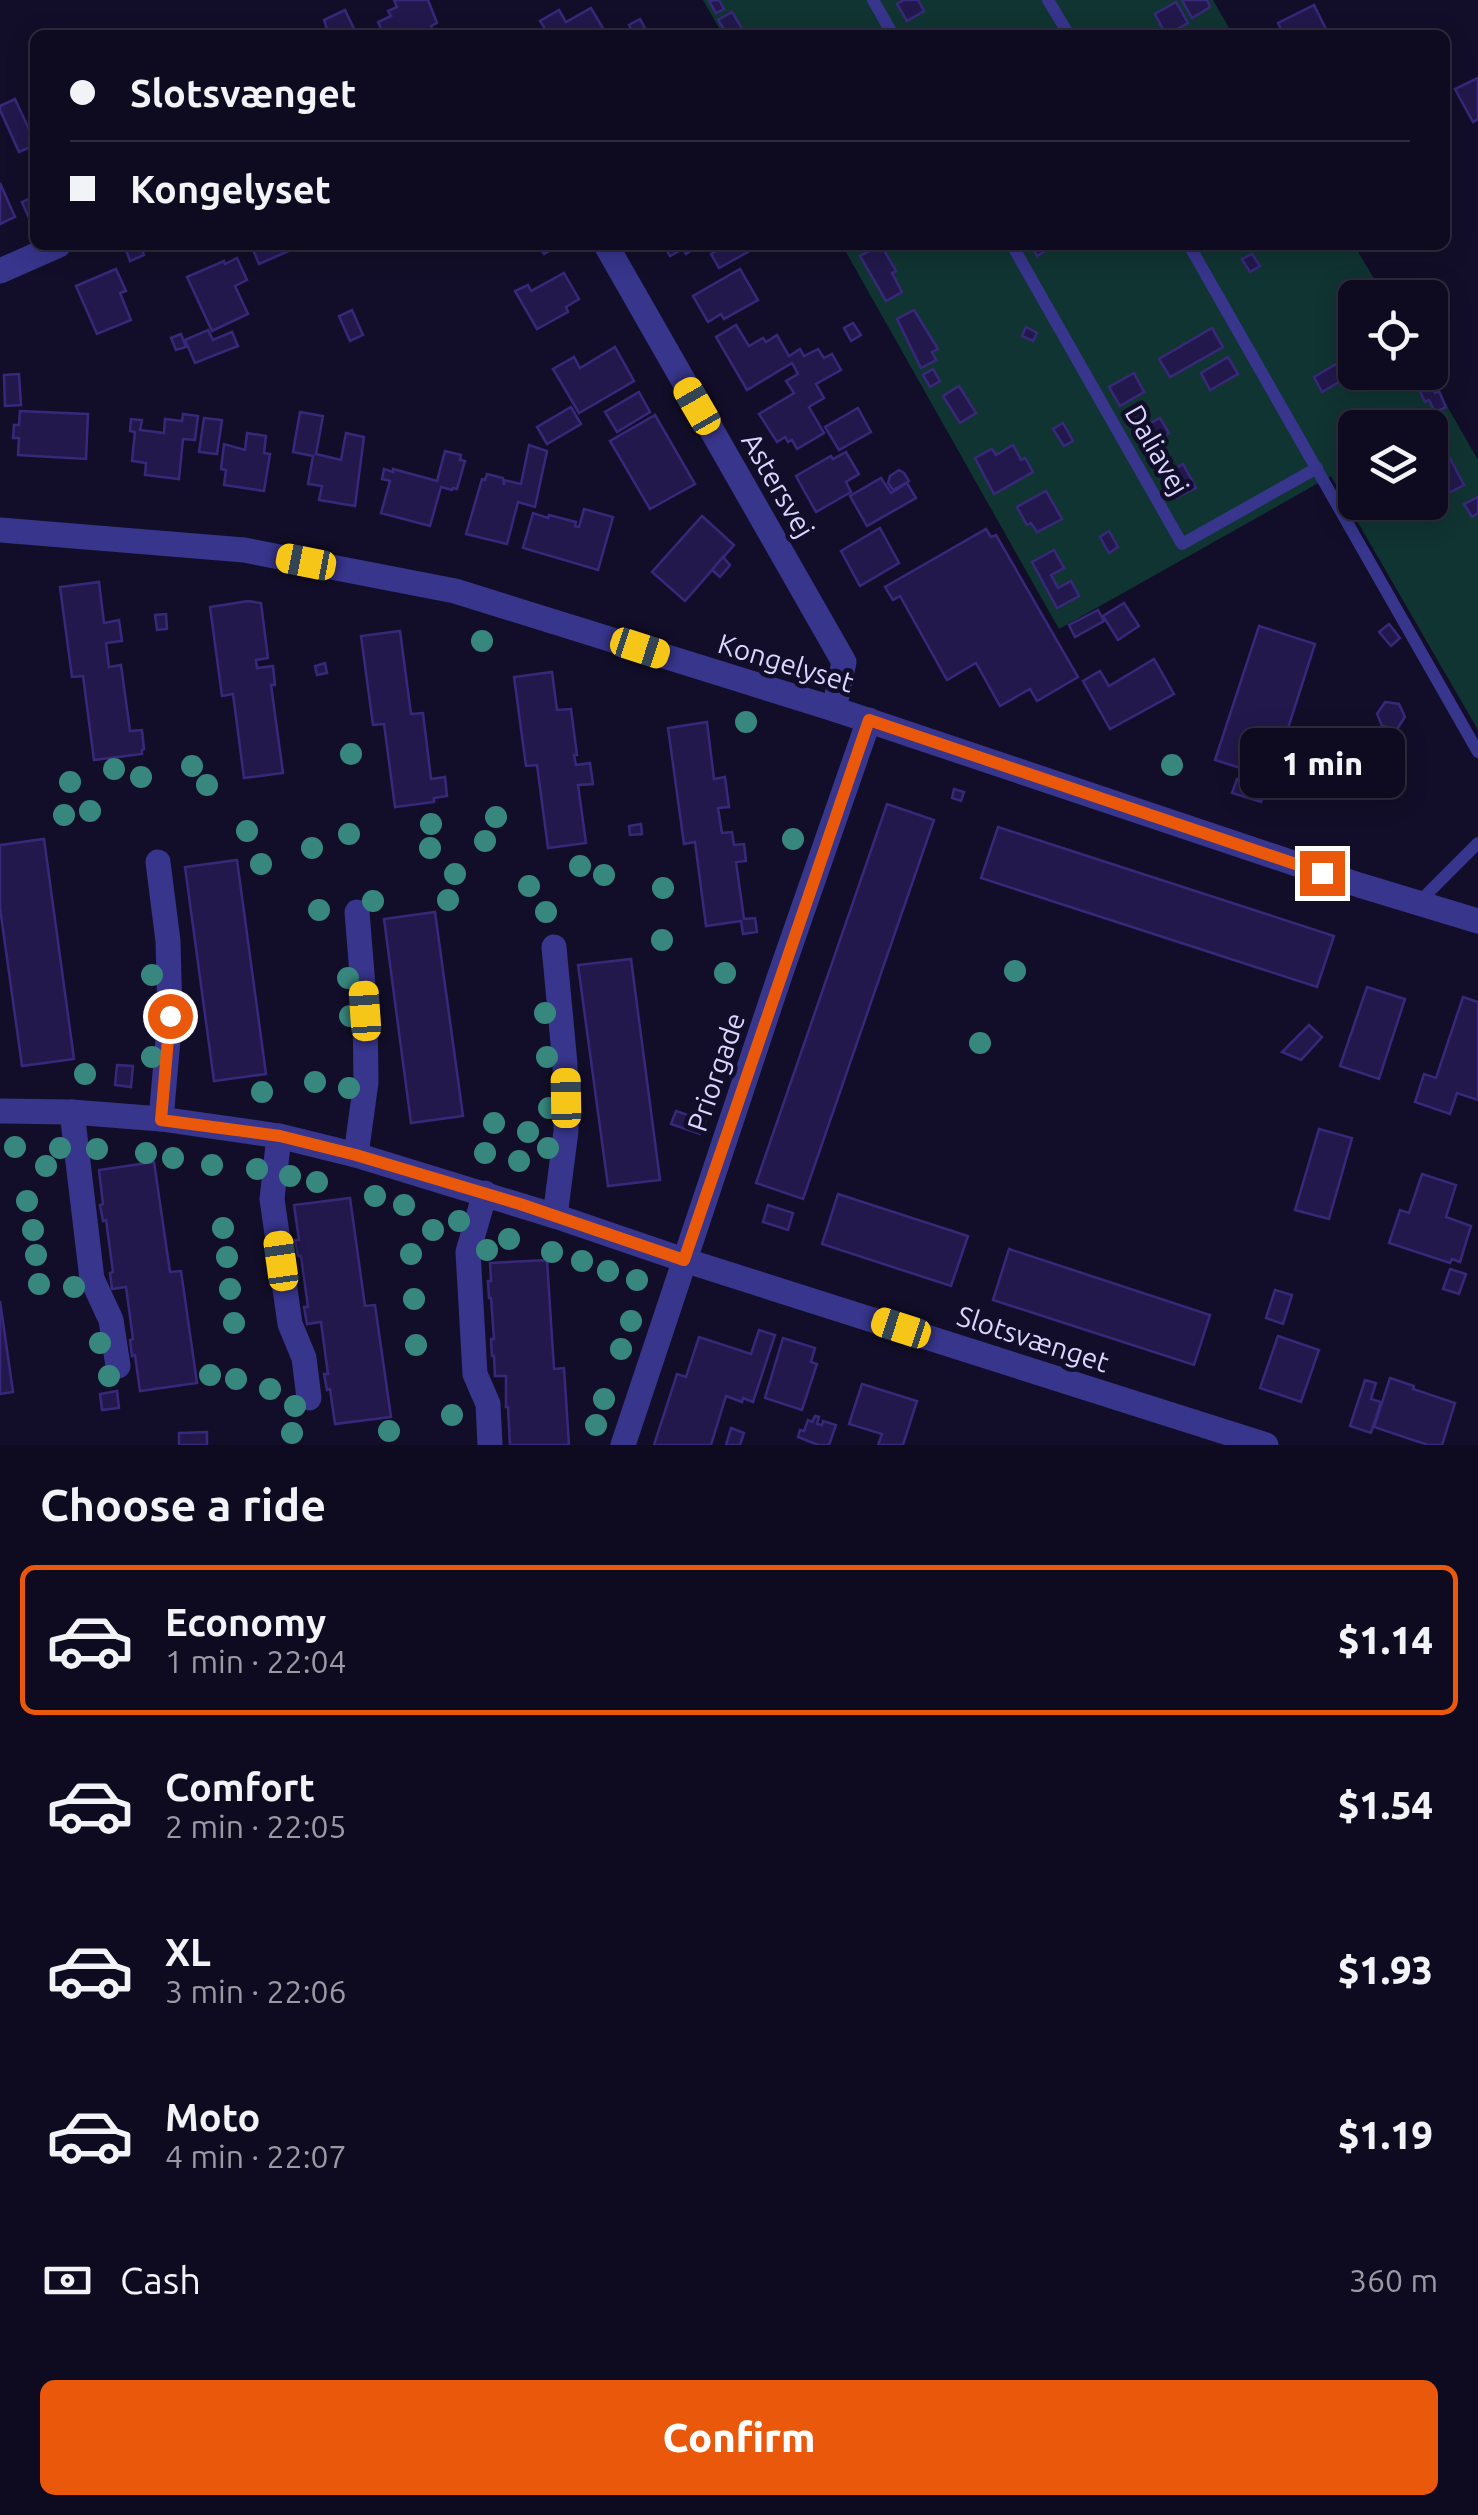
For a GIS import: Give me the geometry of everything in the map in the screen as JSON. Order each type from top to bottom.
[{"type":"street","points":[[0,272],[48,250]]},
{"type":"street","name":"Astersvej","points":[[609,250],[844,662],[834,709]]},
{"type":"street","name":"Kongelyset","points":[[0,530],[244,550],[455,591],[869,720],[1359,885],[1478,921]]},
{"type":"street","name":"Priorgade","points":[[623,1445],[869,720]]},
{"type":"street","points":[[158,862],[168,941],[170,1016],[161,1120]]},
{"type":"street","points":[[356,1155],[366,1082],[358,912]]},
{"type":"street","points":[[554,947],[565,1064],[566,1131],[554,1216]]},
{"type":"street","name":"Slotsvænget","points":[[0,1111],[72,1112],[161,1120],[280,1136],[356,1155],[1266,1445]]},
{"type":"street","points":[[72,1112],[92,1279],[112,1320],[118,1366]]},
{"type":"street","points":[[280,1136],[272,1198],[290,1324],[304,1358],[308,1398]]},
{"type":"street","points":[[485,1194],[468,1252],[474,1374],[488,1404],[490,1445]]},
{"type":"lane","points":[[873,0],[890,30]]},
{"type":"lane","points":[[1048,0],[1065,30]]},
{"type":"lane","name":"Daliavej","points":[[1015,250],[1182,544],[1317,468]]},
{"type":"lane","points":[[1192,250],[1478,752]]},
{"type":"lane","points":[[1419,902],[1478,843]]},
{"type":"green space","points":[[703,0],[1213,0],[1230,30],[720,30]]},
{"type":"green space","points":[[845,250],[1357,250],[1375,280],[1338,280],[1338,390],[1438,390],[1478,460],[1478,730],[1356,520],[1448,520],[1448,410],[1338,410],[1338,488],[1331,476],[1059,629]]},
{"type":"building","points":[[394,0],[428,0],[437,23],[431,26],[433,30],[382,30],[378,22],[391,16],[388,11],[397,7]]},
{"type":"building","points":[[719,0],[724,9],[716,13],[709,1]]},
{"type":"building","points":[[918,0],[924,11],[907,21],[897,4]]},
{"type":"building","points":[[1182,0],[1207,0],[1210,7],[1192,18]]},
{"type":"building","points":[[1176,2],[1188,23],[1175,30],[1163,30],[1155,14]]},
{"type":"building","points":[[1314,5],[1326,30],[1282,30],[1278,23]]},
{"type":"building","points":[[591,8],[604,30],[546,30],[540,21],[559,10],[566,22]]},
{"type":"building","points":[[345,10],[355,30],[327,30],[324,20]]},
{"type":"building","points":[[732,12],[743,30],[725,30],[718,20]]},
{"type":"building","points":[[640,19],[645,28],[632,30],[629,25]]},
{"type":"building","points":[[1478,78],[1478,119],[1473,122],[1455,89]]},
{"type":"building","points":[[15,99],[30,131],[30,147],[19,152],[0,106]]},
{"type":"building","points":[[0,183],[15,217],[0,224]]},
{"type":"building","points":[[30,198],[30,220],[22,202]]},
{"type":"building","points":[[126,250],[142,250],[144,255],[130,261]]},
{"type":"building","points":[[253,250],[291,250],[259,264]]},
{"type":"building","points":[[718,250],[748,252],[719,268],[711,254]]},
{"type":"building","points":[[871,250],[884,250],[902,292],[886,301],[860,256]]},
{"type":"building","points":[[1252,254],[1260,266],[1250,272],[1242,259]]},
{"type":"building","points":[[237,258],[247,280],[235,286],[248,314],[212,331],[187,277]]},
{"type":"building","points":[[116,269],[126,291],[120,293],[131,320],[97,334],[76,286]]},
{"type":"building","points":[[740,269],[758,300],[724,319],[721,314],[708,322],[693,296]]},
{"type":"building","points":[[564,273],[579,299],[566,307],[568,312],[537,329],[515,291],[528,285],[531,291]]},
{"type":"building","points":[[352,310],[363,335],[350,341],[339,316]]},
{"type":"building","points":[[914,310],[938,349],[932,352],[936,360],[921,368],[897,319]]},
{"type":"building","points":[[853,323],[861,335],[851,341],[844,328]]},
{"type":"building","points":[[736,325],[749,346],[777,335],[789,356],[800,349],[804,356],[818,349],[824,358],[832,354],[841,370],[816,384],[824,398],[809,407],[824,433],[797,449],[785,437],[777,442],[759,414],[794,393],[786,381],[798,374],[792,363],[747,390],[716,337]]},
{"type":"building","points":[[1026,327],[1037,333],[1033,341],[1022,336]]},
{"type":"building","points":[[1212,328],[1223,347],[1170,377],[1159,359]]},
{"type":"building","points":[[208,330],[213,340],[232,332],[238,346],[195,363],[185,340]]},
{"type":"building","points":[[181,334],[186,347],[176,350],[171,338]]},
{"type":"building","points":[[615,347],[634,381],[579,413],[553,369],[574,357],[580,368]]},
{"type":"building","points":[[1228,357],[1238,374],[1210,390],[1201,373]]},
{"type":"building","points":[[1338,363],[1338,383],[1322,392],[1314,377]]},
{"type":"building","points":[[933,369],[940,381],[930,387],[923,375]]},
{"type":"building","points":[[1134,373],[1144,392],[1120,406],[1109,387]]},
{"type":"building","points":[[19,374],[21,405],[5,406],[4,375]]},
{"type":"building","points":[[959,386],[976,413],[960,423],[943,396]]},
{"type":"building","points":[[1419,390],[1439,391],[1446,407],[1434,410],[1429,400],[1425,402]]},
{"type":"building","points":[[639,392],[650,412],[617,432],[605,412]]},
{"type":"building","points":[[1140,403],[1148,417],[1137,423],[1130,409]]},
{"type":"building","points":[[571,407],[581,424],[547,444],[537,427]]},
{"type":"building","points":[[858,408],[871,432],[839,450],[825,427]]},
{"type":"building","points":[[20,411],[88,414],[86,459],[18,455],[19,438],[13,438]]},
{"type":"building","points":[[300,412],[323,416],[316,454],[341,460],[346,433],[364,437],[355,506],[319,500],[322,486],[308,484],[313,456],[293,452]]},
{"type":"building","points":[[183,414],[198,416],[195,440],[183,439],[179,479],[145,475],[146,463],[132,461],[135,432],[130,431],[131,419],[142,420],[140,430],[164,433],[165,419],[182,421]]},
{"type":"building","points":[[655,415],[695,484],[650,509],[610,441]]},
{"type":"building","points":[[204,418],[222,420],[217,454],[199,452]]},
{"type":"building","points":[[1160,418],[1169,433],[1158,439],[1149,424]]},
{"type":"building","points":[[1063,423],[1073,441],[1064,446],[1053,429]]},
{"type":"building","points":[[247,433],[266,436],[264,453],[270,454],[264,491],[224,485],[224,444],[245,450]]},
{"type":"building","points":[[529,445],[547,451],[535,507],[518,502],[507,544],[466,534],[482,479],[487,474],[503,478],[504,485],[504,480],[521,484]]},
{"type":"building","points":[[1013,445],[1033,472],[994,494],[975,458],[992,449],[996,455]]},
{"type":"building","points":[[445,451],[461,455],[460,460],[465,461],[457,489],[441,487],[430,526],[381,513],[390,481],[382,479],[384,469],[437,481]]},
{"type":"building","points":[[846,452],[859,474],[846,482],[851,492],[816,512],[796,476]]},
{"type":"building","points":[[1448,455],[1464,485],[1448,493]]},
{"type":"building","points":[[1183,464],[1196,488],[1175,498],[1168,486],[1173,484],[1168,473]]},
{"type":"building","points":[[899,470],[909,481],[893,490],[888,483],[890,476]]},
{"type":"building","points":[[881,478],[891,493],[907,483],[916,498],[867,526],[850,496]]},
{"type":"building","points":[[1046,491],[1062,519],[1037,532],[1031,523],[1027,525],[1017,507]]},
{"type":"building","points":[[1478,497],[1478,513],[1472,517],[1464,504]]},
{"type":"building","points":[[584,509],[613,517],[598,570],[523,548],[533,513],[576,522],[579,527]]},
{"type":"building","points":[[702,516],[734,545],[685,601],[652,572]]},
{"type":"building","points":[[880,528],[899,563],[860,586],[841,551]]},
{"type":"building","points":[[986,529],[991,537],[996,535],[1078,677],[1037,701],[1030,689],[1000,706],[976,663],[947,680],[900,596],[893,600],[885,587]]},
{"type":"building","points":[[1109,531],[1118,547],[1109,553],[1100,537]]},
{"type":"building","points":[[1054,550],[1064,568],[1051,575],[1058,588],[1071,581],[1079,596],[1057,608],[1032,562]]},
{"type":"building","points":[[723,557],[730,565],[720,577],[712,570]]},
{"type":"building","points":[[99,582],[104,623],[119,620],[122,641],[106,643],[109,667],[121,665],[130,731],[142,730],[144,749],[142,754],[94,760],[83,676],[72,677],[60,587]]},
{"type":"building","points":[[248,601],[261,603],[268,658],[256,660],[257,668],[273,666],[275,685],[271,685],[283,773],[244,778],[233,694],[222,696],[210,607]]},
{"type":"building","points":[[1124,603],[1139,626],[1118,640],[1103,616]]},
{"type":"building","points":[[1098,610],[1104,621],[1075,637],[1069,625]]},
{"type":"building","points":[[166,614],[167,629],[157,630],[155,615]]},
{"type":"building","points":[[1389,624],[1400,638],[1391,646],[1379,632]]},
{"type":"building","points":[[1259,626],[1315,644],[1272,778],[1215,760]]},
{"type":"building","points":[[400,631],[411,714],[423,713],[431,779],[445,777],[447,796],[434,798],[434,802],[395,807],[384,724],[373,725],[361,636]]},
{"type":"building","points":[[1154,659],[1174,694],[1110,729],[1083,681],[1100,671],[1109,686]]},
{"type":"building","points":[[325,663],[327,673],[317,675],[315,666]]},
{"type":"building","points":[[552,672],[557,710],[571,709],[576,765],[590,763],[593,784],[578,785],[586,843],[548,848],[537,765],[526,766],[514,677]]},
{"type":"building","points":[[1385,702],[1399,704],[1405,717],[1397,729],[1382,726],[1377,714]]},
{"type":"building","points":[[707,722],[714,779],[725,777],[729,807],[718,808],[722,833],[732,832],[734,845],[744,844],[746,861],[736,862],[744,919],[755,918],[757,932],[743,934],[741,921],[706,926],[695,842],[684,844],[668,728]]},
{"type":"building","points":[[1237,779],[1266,789],[1261,802],[1232,793]]},
{"type":"building","points":[[954,789],[964,792],[961,801],[952,798]]},
{"type":"building","points":[[887,804],[934,820],[803,1199],[756,1183]]},
{"type":"building","points":[[641,824],[642,834],[630,835],[629,826]]},
{"type":"building","points":[[998,827],[1334,936],[1317,987],[981,878]]},
{"type":"building","points":[[44,839],[74,1059],[22,1066],[0,908],[0,845]]},
{"type":"building","points":[[237,860],[266,1074],[214,1081],[185,867]]},
{"type":"building","points":[[435,912],[463,1116],[411,1123],[384,919]]},
{"type":"building","points":[[631,959],[660,1180],[608,1186],[578,965]]},
{"type":"building","points":[[1367,987],[1405,999],[1379,1079],[1340,1066]]},
{"type":"building","points":[[1463,997],[1478,1002],[1478,1100],[1457,1093],[1450,1114],[1415,1102],[1424,1074],[1436,1078]]},
{"type":"building","points":[[1309,1025],[1322,1037],[1301,1060],[1282,1052]]},
{"type":"building","points":[[117,1065],[133,1066],[131,1087],[115,1085]]},
{"type":"building","points":[[676,1111],[705,1121],[700,1134],[671,1124]]},
{"type":"building","points":[[1319,1129],[1352,1138],[1329,1219],[1295,1210]]},
{"type":"building","points":[[154,1162],[170,1272],[181,1271],[197,1383],[140,1391],[135,1355],[132,1356],[126,1287],[112,1289],[99,1170]]},
{"type":"building","points":[[1422,1174],[1456,1185],[1446,1217],[1471,1226],[1460,1262],[1452,1259],[1450,1263],[1389,1243],[1400,1210],[1409,1213]]},
{"type":"building","points":[[838,1194],[968,1236],[951,1286],[822,1244]]},
{"type":"building","points":[[350,1198],[365,1306],[375,1305],[391,1417],[335,1424],[324,1374],[328,1374],[321,1322],[307,1324],[294,1205]]},
{"type":"building","points":[[768,1205],[793,1213],[788,1230],[763,1222]]},
{"type":"building","points":[[1009,1249],[1210,1315],[1194,1365],[993,1300]]},
{"type":"building","points":[[547,1260],[554,1369],[564,1368],[569,1445],[510,1445],[506,1376],[495,1376],[492,1356],[490,1263]]},
{"type":"building","points":[[1450,1269],[1466,1274],[1459,1294],[1443,1289]]},
{"type":"building","points":[[1275,1290],[1292,1295],[1283,1324],[1266,1318]]},
{"type":"building","points":[[0,1301],[13,1392],[0,1394]]},
{"type":"building","points":[[759,1330],[775,1335],[753,1402],[726,1396],[711,1445],[654,1445],[677,1374],[686,1377],[699,1337],[751,1354]]},
{"type":"building","points":[[1278,1336],[1319,1350],[1301,1402],[1260,1388]]},
{"type":"building","points":[[783,1338],[815,1348],[811,1362],[817,1364],[802,1410],[765,1398]]},
{"type":"building","points":[[1390,1378],[1455,1403],[1442,1445],[1428,1445],[1374,1427]]},
{"type":"building","points":[[1365,1380],[1376,1383],[1371,1399],[1381,1402],[1371,1433],[1350,1426]]},
{"type":"building","points":[[862,1384],[917,1401],[903,1445],[878,1445],[882,1434],[849,1424]]},
{"type":"building","points":[[117,1391],[119,1408],[102,1410],[100,1394]]},
{"type":"building","points":[[815,1416],[819,1417],[817,1424],[822,1425],[823,1421],[836,1425],[829,1445],[798,1437]]},
{"type":"building","points":[[731,1428],[744,1433],[740,1445],[726,1445]]},
{"type":"building","points":[[207,1432],[207,1445],[179,1445],[179,1433]]},
{"type":"route","points":[[170,1016],[161,1120],[280,1136],[356,1155],[520,1204],[684,1260],[869,720],[1322,873]]}]
